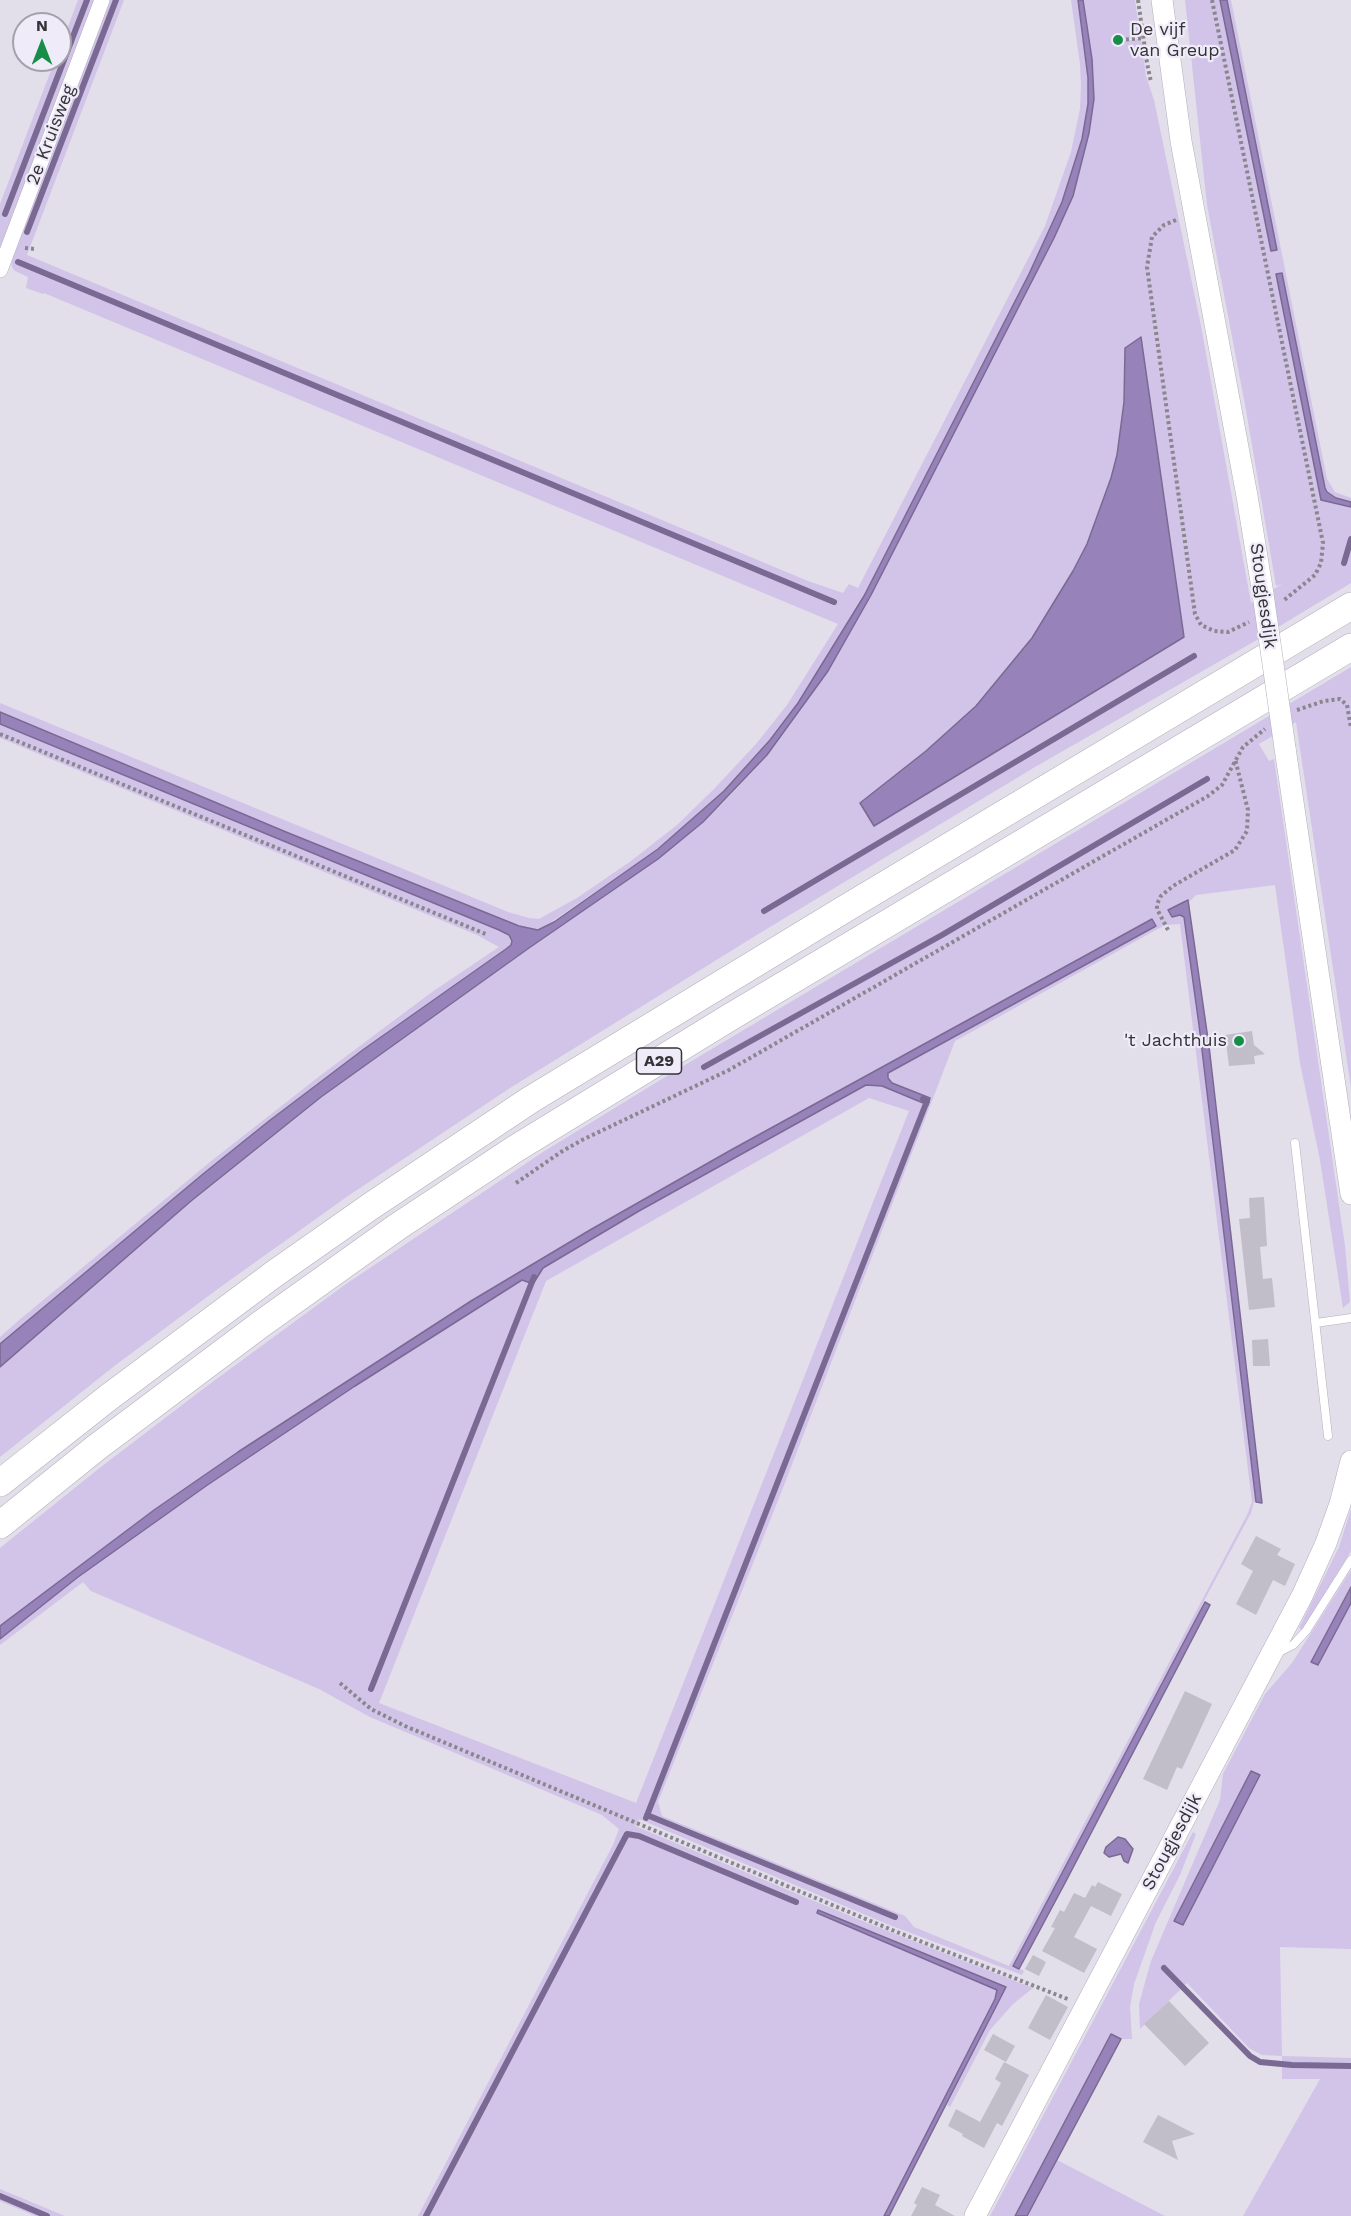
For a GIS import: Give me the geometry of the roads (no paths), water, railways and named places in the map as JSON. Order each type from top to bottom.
[{"type":"highway","name":"A29","points":[[0,1483],[109,1397],[274,1274],[371,1206],[531,1100],[848,906],[1351,606]]},
{"type":"highway","name":"A29","points":[[0,1525],[97,1447],[261,1324],[397,1227],[515,1149],[742,1010],[1351,646]]},
{"type":"street","name":"2e Kruisweg","points":[[0,270],[102,0]]},
{"type":"street","name":"Stougjesdijk","points":[[1162,0],[1183,152],[1263,594],[1351,1194]]},
{"type":"street","name":"Stougjesdijk","points":[[975,2216],[1302,1596],[1326,1543],[1340,1504],[1351,1461]]},
{"type":"lane","points":[[1295,1143],[1328,1436]]},
{"type":"lane","points":[[1316,1323],[1351,1318]]},
{"type":"lane","points":[[1270,1657],[1299,1640],[1351,1560]]},
{"type":"waterway","points":[[5,214],[87,0]]},
{"type":"waterway","points":[[27,232],[116,0]]},
{"type":"waterway","points":[[18,262],[834,602]]},
{"type":"waterway","points":[[1344,563],[1351,539]]},
{"type":"waterway","points":[[764,911],[1194,656]]},
{"type":"waterway","points":[[704,1067],[942,935],[1207,779]]},
{"type":"waterway","points":[[646,1818],[927,1101],[923,1099]]},
{"type":"waterway","points":[[371,1689],[534,1277]]},
{"type":"waterway","points":[[647,1815],[895,1917]]},
{"type":"waterway","points":[[426,2216],[627,1834],[639,1836],[796,1902]]},
{"type":"waterway","points":[[1164,1968],[1250,2056],[1260,2062],[1351,2066]]},
{"type":"waterway","points":[[0,2196],[47,2216]]},
{"type":"place","name":"De vijf van Greup","points":[[1118,40]]},
{"type":"place","name":"'t Jachthuis","points":[[1239,1041]]}]
